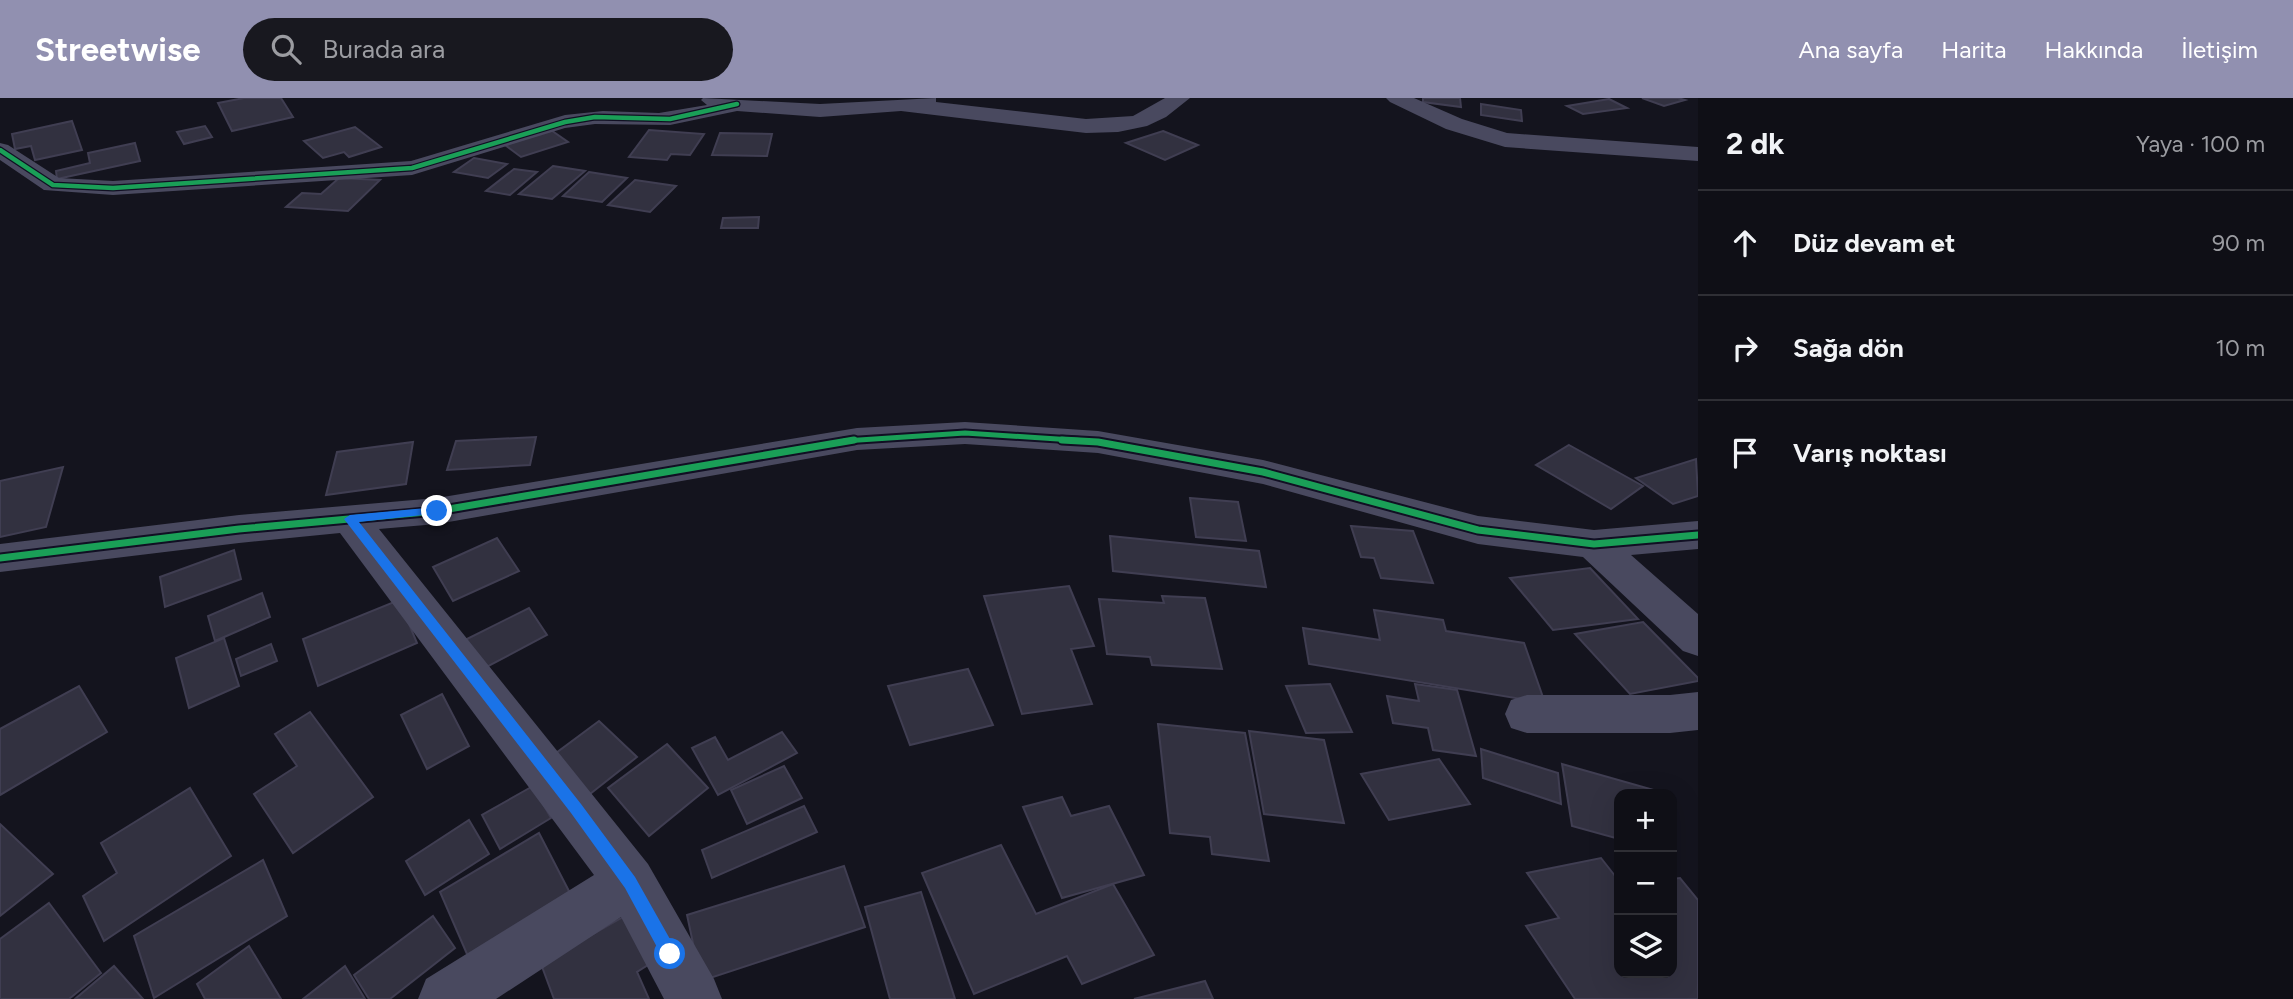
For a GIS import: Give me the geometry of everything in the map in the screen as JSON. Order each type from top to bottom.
[{"type":"street","points":[[700,98],[737,104],[824,109],[902,105],[1086,126],[1139,121],[1180,98]]},
{"type":"street","points":[[902,105],[932,98]]},
{"type":"street","points":[[1397,98],[1454,124],[1505,140],[1698,154]]},
{"type":"street","points":[[0,150],[53,185],[126,187],[412,168],[456,157],[500,138],[551,124],[591,117],[674,119],[737,104]]},
{"type":"street","points":[[0,558],[437,511],[857,439],[965,433],[1098,442],[1263,472],[1478,530],[1594,544],[1698,535]]},
{"type":"street","points":[[350,519],[576,808],[630,882],[694,999]]},
{"type":"street","points":[[1594,544],[1698,639]]},
{"type":"street","points":[[1527,714],[1670,714],[1698,711]]},
{"type":"street","points":[[446,999],[630,882]]},
{"type":"building","points":[[244,98],[281,98],[293,117],[232,131],[218,103]]},
{"type":"building","points":[[1423,98],[1460,98],[1461,107],[1423,102]]},
{"type":"building","points":[[1642,98],[1678,98],[1685,100],[1664,106]]},
{"type":"building","points":[[1609,99],[1627,108],[1583,114],[1567,106]]},
{"type":"building","points":[[1481,104],[1521,110],[1522,121],[1481,115]]},
{"type":"building","points":[[72,121],[82,150],[35,160],[31,146],[15,149],[12,134]]},
{"type":"building","points":[[205,126],[212,137],[184,144],[177,132]]},
{"type":"building","points":[[355,127],[381,147],[349,157],[344,152],[323,158],[304,141]]},
{"type":"building","points":[[548,128],[568,142],[521,157],[501,142]]},
{"type":"building","points":[[649,130],[704,134],[690,155],[671,154],[667,160],[629,157]]},
{"type":"building","points":[[1163,131],[1198,145],[1165,160],[1126,143]]},
{"type":"building","points":[[720,133],[772,134],[767,156],[712,155]]},
{"type":"building","points":[[135,143],[140,161],[57,179],[56,171],[90,163],[88,153]]},
{"type":"building","points":[[474,158],[507,164],[488,178],[454,172]]},
{"type":"building","points":[[553,166],[585,171],[552,199],[519,194]]},
{"type":"building","points":[[514,169],[537,172],[510,195],[486,191]]},
{"type":"building","points":[[589,172],[627,178],[602,202],[563,196]]},
{"type":"building","points":[[339,178],[380,180],[348,211],[286,207],[302,193],[321,194]]},
{"type":"building","points":[[635,180],[676,186],[650,212],[608,205]]},
{"type":"building","points":[[759,217],[758,228],[721,228],[723,218]]},
{"type":"building","points":[[536,437],[530,465],[447,470],[456,441]]},
{"type":"building","points":[[413,442],[406,484],[326,495],[337,452]]},
{"type":"building","points":[[1569,445],[1643,486],[1611,509],[1536,465]]},
{"type":"building","points":[[1696,459],[1698,496],[1673,504],[1636,478]]},
{"type":"building","points":[[63,467],[46,527],[0,537],[0,481]]},
{"type":"building","points":[[1190,498],[1238,502],[1246,541],[1196,537]]},
{"type":"building","points":[[1351,526],[1413,531],[1433,583],[1381,578],[1374,558],[1361,557]]},
{"type":"building","points":[[1110,536],[1259,551],[1266,587],[1113,571]]},
{"type":"building","points":[[497,538],[519,571],[453,601],[433,567]]},
{"type":"building","points":[[234,550],[241,579],[165,607],[160,577]]},
{"type":"building","points":[[1590,568],[1638,619],[1553,630],[1510,578]]},
{"type":"building","points":[[1069,586],[1094,646],[1071,649],[1092,704],[1022,714],[984,596]]},
{"type":"building","points":[[262,593],[270,617],[215,641],[208,616]]},
{"type":"building","points":[[1162,596],[1205,598],[1222,669],[1152,665],[1150,657],[1107,654],[1099,599],[1164,603]]},
{"type":"building","points":[[399,600],[417,643],[318,686],[303,639]]},
{"type":"building","points":[[529,608],[547,635],[479,671],[461,642]]},
{"type":"building","points":[[1374,610],[1443,620],[1446,631],[1524,643],[1545,703],[1309,664],[1303,628],[1380,640]]},
{"type":"building","points":[[1643,622],[1698,681],[1630,694],[1575,634]]},
{"type":"building","points":[[224,638],[239,686],[189,708],[176,658]]},
{"type":"building","points":[[271,644],[277,661],[241,676],[236,659]]},
{"type":"building","points":[[968,669],[993,725],[910,745],[888,686]]},
{"type":"building","points":[[1330,684],[1352,732],[1306,733],[1286,686]]},
{"type":"building","points":[[1415,684],[1457,690],[1476,756],[1433,750],[1428,728],[1393,723],[1387,696],[1419,701]]},
{"type":"building","points":[[79,686],[107,732],[0,795],[0,729]]},
{"type":"building","points":[[442,694],[469,746],[427,769],[401,715]]},
{"type":"building","points":[[310,712],[373,797],[293,853],[254,794],[297,766],[275,734]]},
{"type":"building","points":[[599,721],[637,757],[585,798],[548,759]]},
{"type":"building","points":[[1158,724],[1245,733],[1269,861],[1212,854],[1210,837],[1170,833]]},
{"type":"building","points":[[1249,731],[1324,740],[1344,823],[1264,814]]},
{"type":"building","points":[[782,732],[797,753],[718,795],[692,748],[715,737],[728,760]]},
{"type":"building","points":[[667,744],[708,788],[649,836],[608,788]]},
{"type":"building","points":[[1481,749],[1558,773],[1561,804],[1483,778]]},
{"type":"building","points":[[1439,759],[1470,804],[1389,820],[1361,774]]},
{"type":"building","points":[[1562,764],[1650,789],[1614,789],[1614,838],[1572,826]]},
{"type":"building","points":[[784,766],[802,798],[747,824],[731,790]]},
{"type":"building","points":[[533,786],[551,818],[500,849],[482,815]]},
{"type":"building","points":[[190,788],[231,856],[104,941],[83,896],[117,873],[101,843]]},
{"type":"building","points":[[1062,797],[1071,816],[1109,806],[1144,875],[1062,898],[1023,807]]},
{"type":"building","points":[[804,806],[817,832],[712,878],[702,850]]},
{"type":"building","points":[[469,820],[489,854],[425,895],[406,861]]},
{"type":"building","points":[[0,824],[53,874],[0,916]]},
{"type":"building","points":[[539,833],[572,897],[470,961],[440,892]]},
{"type":"building","points":[[1001,845],[1036,914],[1113,884],[1154,955],[1082,984],[1067,956],[974,994],[922,873]]},
{"type":"building","points":[[1601,858],[1614,875],[1614,978],[1677,978],[1677,878],[1680,878],[1698,900],[1698,999],[1575,999],[1526,926],[1559,918],[1527,873]]},
{"type":"building","points":[[263,860],[287,916],[154,998],[134,936]]},
{"type":"building","points":[[844,866],[865,927],[701,981],[687,915]]},
{"type":"building","points":[[921,892],[955,999],[890,999],[865,907]]},
{"type":"building","points":[[49,903],[101,973],[69,999],[0,999],[0,939]]},
{"type":"building","points":[[637,909],[664,955],[637,972],[649,999],[554,999],[541,964]]},
{"type":"building","points":[[433,916],[455,948],[390,999],[369,999],[354,975]]},
{"type":"building","points":[[249,946],[281,999],[205,999],[197,984]]},
{"type":"building","points":[[114,966],[143,999],[75,999]]},
{"type":"building","points":[[345,966],[365,999],[303,999]]},
{"type":"building","points":[[1205,981],[1213,999],[1134,999]]},
{"type":"cycle path","points":[[0,150],[53,185],[113,188],[412,168],[521,133],[565,122],[595,117],[670,119],[737,104]]},
{"type":"cycle path","points":[[0,558],[239,529],[437,511],[857,439],[965,433],[1098,442],[1263,472],[1478,530],[1594,544],[1698,535]]},
{"type":"route","points":[[437,511],[350,519],[576,808],[630,882],[670,954]]}]
